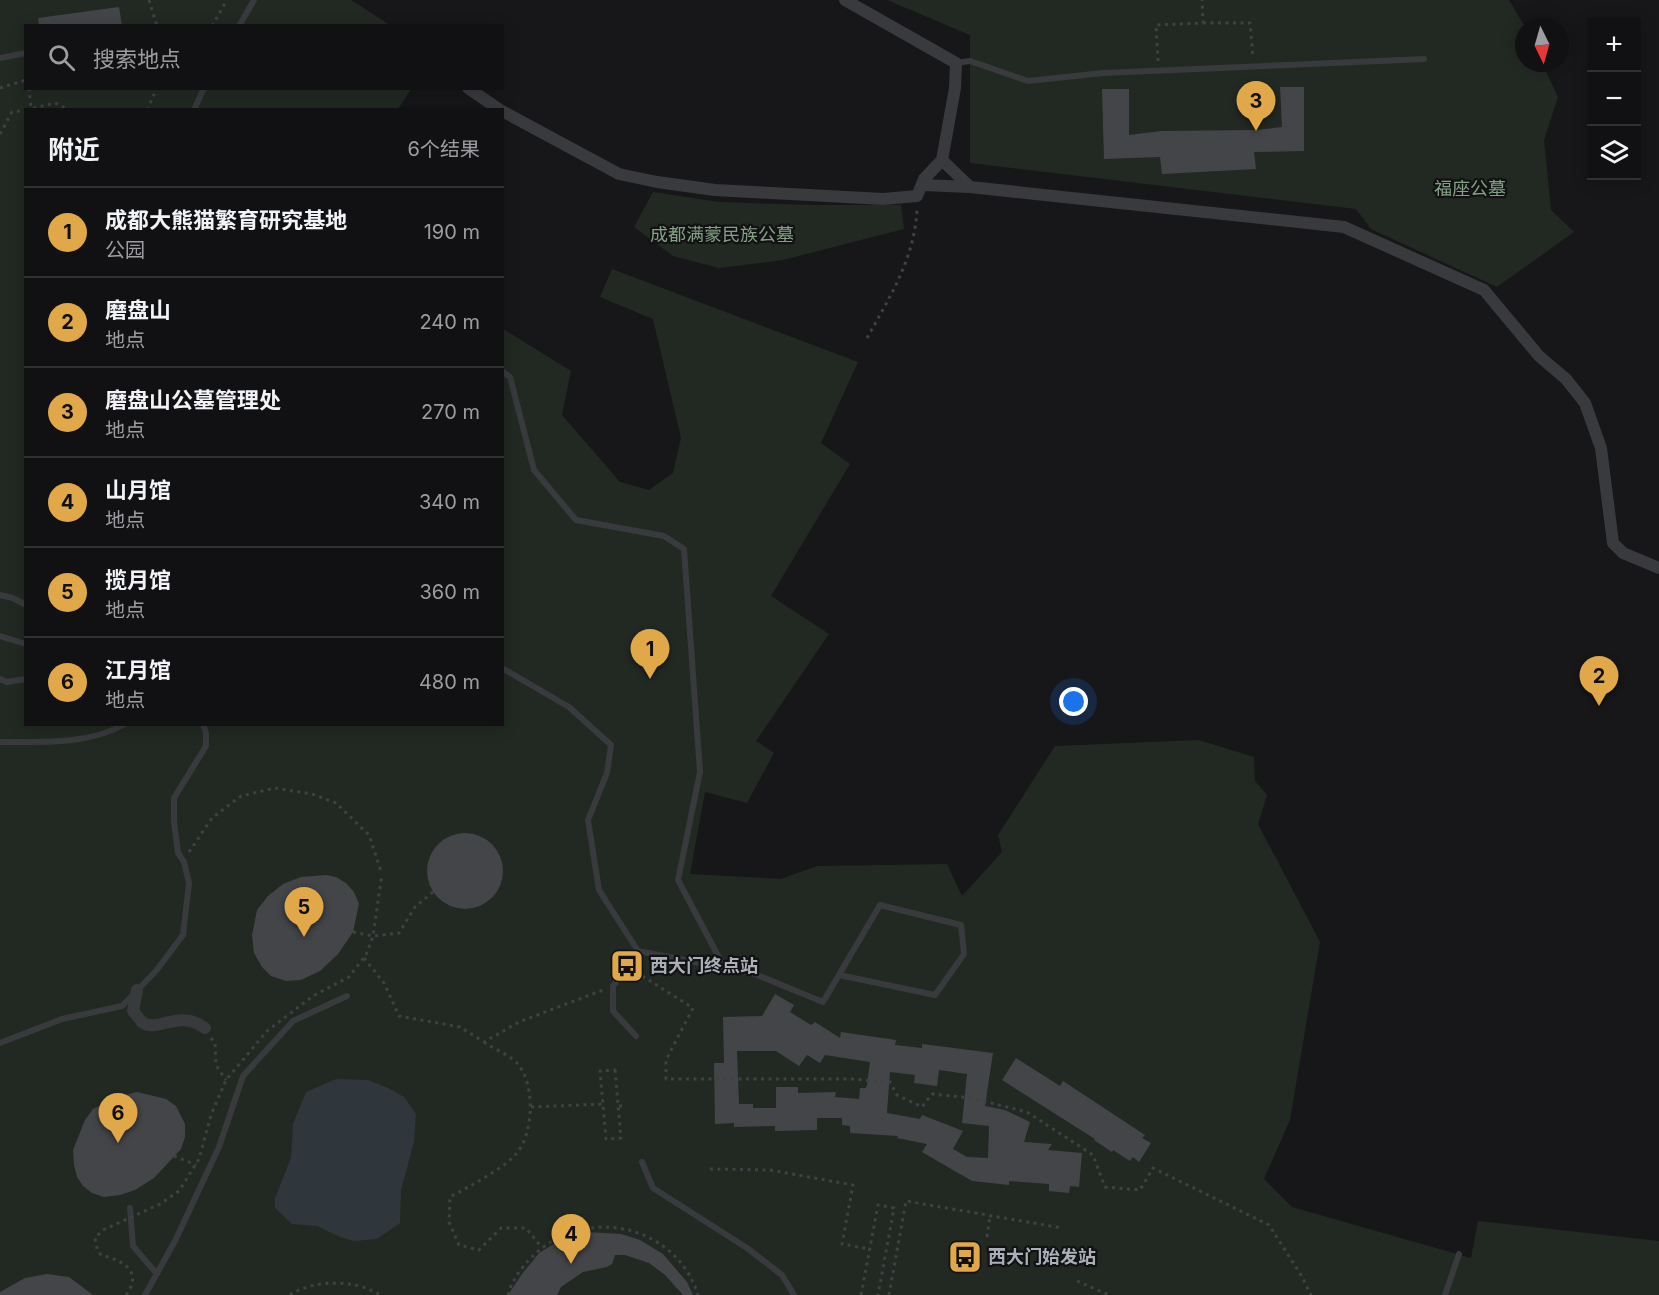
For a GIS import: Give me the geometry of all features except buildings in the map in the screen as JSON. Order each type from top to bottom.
[{"type":"street","points":[[845,0],[956,63],[955,88],[942,160],[924,179],[919,190]]},
{"type":"street","points":[[471,90],[498,108]]},
{"type":"street","points":[[504,112],[619,174],[715,190],[883,199],[919,190],[970,187],[1344,227],[1484,290],[1539,356],[1566,379],[1585,403],[1601,448],[1613,543],[1623,553],[1659,567]]},
{"type":"street","points":[[942,160],[970,187]]},
{"type":"street","points":[[137,990],[133,1011],[142,1022],[151,1026],[185,1018],[196,1021],[205,1028]]},
{"type":"lane","points":[[240,24],[254,0]]},
{"type":"lane","points":[[0,58],[24,52]]},
{"type":"lane","points":[[956,63],[970,61],[1028,81],[1103,73],[1425,59]]},
{"type":"lane","points":[[195,108],[203,90]]},
{"type":"lane","points":[[504,372],[510,377],[534,470],[576,519],[664,536],[684,549],[700,772],[678,880],[724,967]]},
{"type":"lane","points":[[0,595],[24,603]]},
{"type":"lane","points":[[0,636],[24,643]]},
{"type":"lane","points":[[504,669],[569,707],[611,746],[607,773],[588,820],[599,890],[638,951],[752,973],[823,1002],[880,905],[961,925],[964,954],[935,995],[839,975]]},
{"type":"lane","points":[[0,679],[7,682],[24,679]]},
{"type":"lane","points":[[0,742],[44,742],[88,737],[119,726]]},
{"type":"lane","points":[[0,1043],[62,1019],[122,1006],[156,971],[183,935],[189,883],[184,862],[178,853],[174,798],[206,746],[204,726]]},
{"type":"lane","points":[[636,1036],[613,1011],[613,986],[638,951]]},
{"type":"lane","points":[[145,1295],[175,1240],[219,1147],[243,1076],[293,1021],[347,996]]},
{"type":"lane","points":[[642,1162],[653,1188],[747,1248],[782,1275],[794,1295]]},
{"type":"lane","points":[[130,1208],[133,1246],[157,1274]]},
{"type":"lane","points":[[1445,1295],[1459,1254]]},
{"type":"path","points":[[149,0],[156,24]]},
{"type":"path","points":[[213,24],[227,0]]},
{"type":"path","points":[[1202,0],[1203,23]]},
{"type":"path","points":[[1159,72],[1156,25],[1250,23],[1253,68]]},
{"type":"path","points":[[0,88],[24,81]]},
{"type":"path","points":[[29,90],[31,108],[55,103],[65,108]]},
{"type":"path","points":[[148,108],[156,90]]},
{"type":"path","points":[[0,134],[12,112],[24,110]]},
{"type":"path","points":[[867,338],[892,294],[906,263],[916,230],[919,190]]},
{"type":"path","points":[[126,1295],[132,1287],[132,1275],[128,1266],[116,1259],[101,1255],[95,1238],[103,1230],[160,1204],[179,1191],[196,1165],[211,1115],[226,1080],[267,1031],[313,996],[349,977],[364,958],[373,936],[382,874],[369,835],[336,803],[312,795],[275,788],[241,796],[212,818],[184,862]]},
{"type":"path","points":[[353,932],[373,936],[399,933],[415,907],[433,892]]},
{"type":"path","points":[[364,958],[384,983],[399,1016],[460,1027],[517,1063],[525,1078],[531,1107],[523,1145],[515,1156],[481,1180],[450,1197],[449,1222],[459,1245],[479,1250],[501,1228],[526,1228],[542,1248]]},
{"type":"path","points":[[627,966],[693,1008],[666,1060],[666,1079],[852,1079],[890,1082],[897,1095],[922,1107],[932,1094],[972,1098],[1027,1112],[1093,1155],[1105,1187],[1140,1190],[1153,1168],[1269,1225],[1311,1295]]},
{"type":"path","points":[[484,1042],[519,1022],[613,986]]},
{"type":"path","points":[[205,1028],[214,1043],[216,1065],[226,1080]]},
{"type":"path","points":[[615,1070],[619,1106],[621,1138],[606,1139],[600,1071],[615,1070]]},
{"type":"path","points":[[531,1107],[603,1104]]},
{"type":"path","points":[[619,1106],[626,1106]]},
{"type":"path","points":[[174,1156],[196,1165]]},
{"type":"path","points":[[711,1169],[770,1170],[853,1185],[842,1244],[869,1250]]},
{"type":"path","points":[[889,1295],[906,1201],[1062,1228]]},
{"type":"path","points":[[861,1295],[878,1205],[894,1208],[878,1295]]},
{"type":"path","points":[[987,1237],[990,1216]]},
{"type":"path","points":[[508,1295],[525,1263],[549,1241],[579,1229],[613,1226],[645,1235],[673,1254],[694,1281],[698,1295]]},
{"type":"path","points":[[886,1253],[896,1254]]},
{"type":"path","points":[[1077,1281],[1109,1295]]},
{"type":"path","points":[[290,1295],[296,1291],[326,1283],[356,1285],[382,1295]]},
{"type":"green space","points":[[0,0],[351,0],[388,24],[24,24],[24,90],[410,90],[399,108],[24,108],[24,726],[504,726],[504,330],[571,371],[562,415],[620,482],[649,490],[673,473],[681,438],[653,319],[600,297],[612,269],[858,362],[821,443],[850,464],[771,596],[829,634],[756,741],[774,753],[747,803],[705,792],[690,874],[781,879],[817,866],[947,864],[962,896],[1002,852],[998,835],[1055,746],[1199,740],[1254,757],[1255,781],[1267,795],[1258,824],[1320,942],[1290,1120],[1264,1179],[1292,1207],[1471,1258],[1478,1221],[1659,1241],[1659,1295],[0,1295]]},
{"type":"green space","name":"福座公墓","points":[[887,0],[1509,0],[1520,18],[1515,18],[1515,72],[1546,72],[1558,97],[1544,140],[1551,210],[1574,232],[1497,287],[1371,229],[1356,209],[970,163],[970,35]]},
{"type":"green space","name":"成都满蒙民族公墓","points":[[653,192],[719,202],[901,205],[904,229],[783,260],[719,268],[673,256],[634,227]]},
{"type":"shaded area","points":[[336,1079],[368,1080],[388,1088],[404,1097],[416,1114],[414,1142],[401,1190],[400,1223],[377,1239],[354,1241],[317,1226],[292,1224],[275,1208],[275,1198],[291,1158],[293,1124],[306,1092]]},
{"type":"place","name":"磨盘山公墓管理处","points":[[1256,131]]},
{"type":"place","name":"成都大熊猫繁育研究基地","points":[[650,679]]},
{"type":"place","name":"磨盘山","points":[[1599,706]]},
{"type":"place","name":"揽月馆","points":[[304,937]]},
{"type":"place","name":"西大门终点站","points":[[627,966]]},
{"type":"place","name":"江月馆","points":[[118,1143]]},
{"type":"place","name":"西大门始发站","points":[[965,1257]]},
{"type":"place","name":"山月馆","points":[[571,1264]]}]
